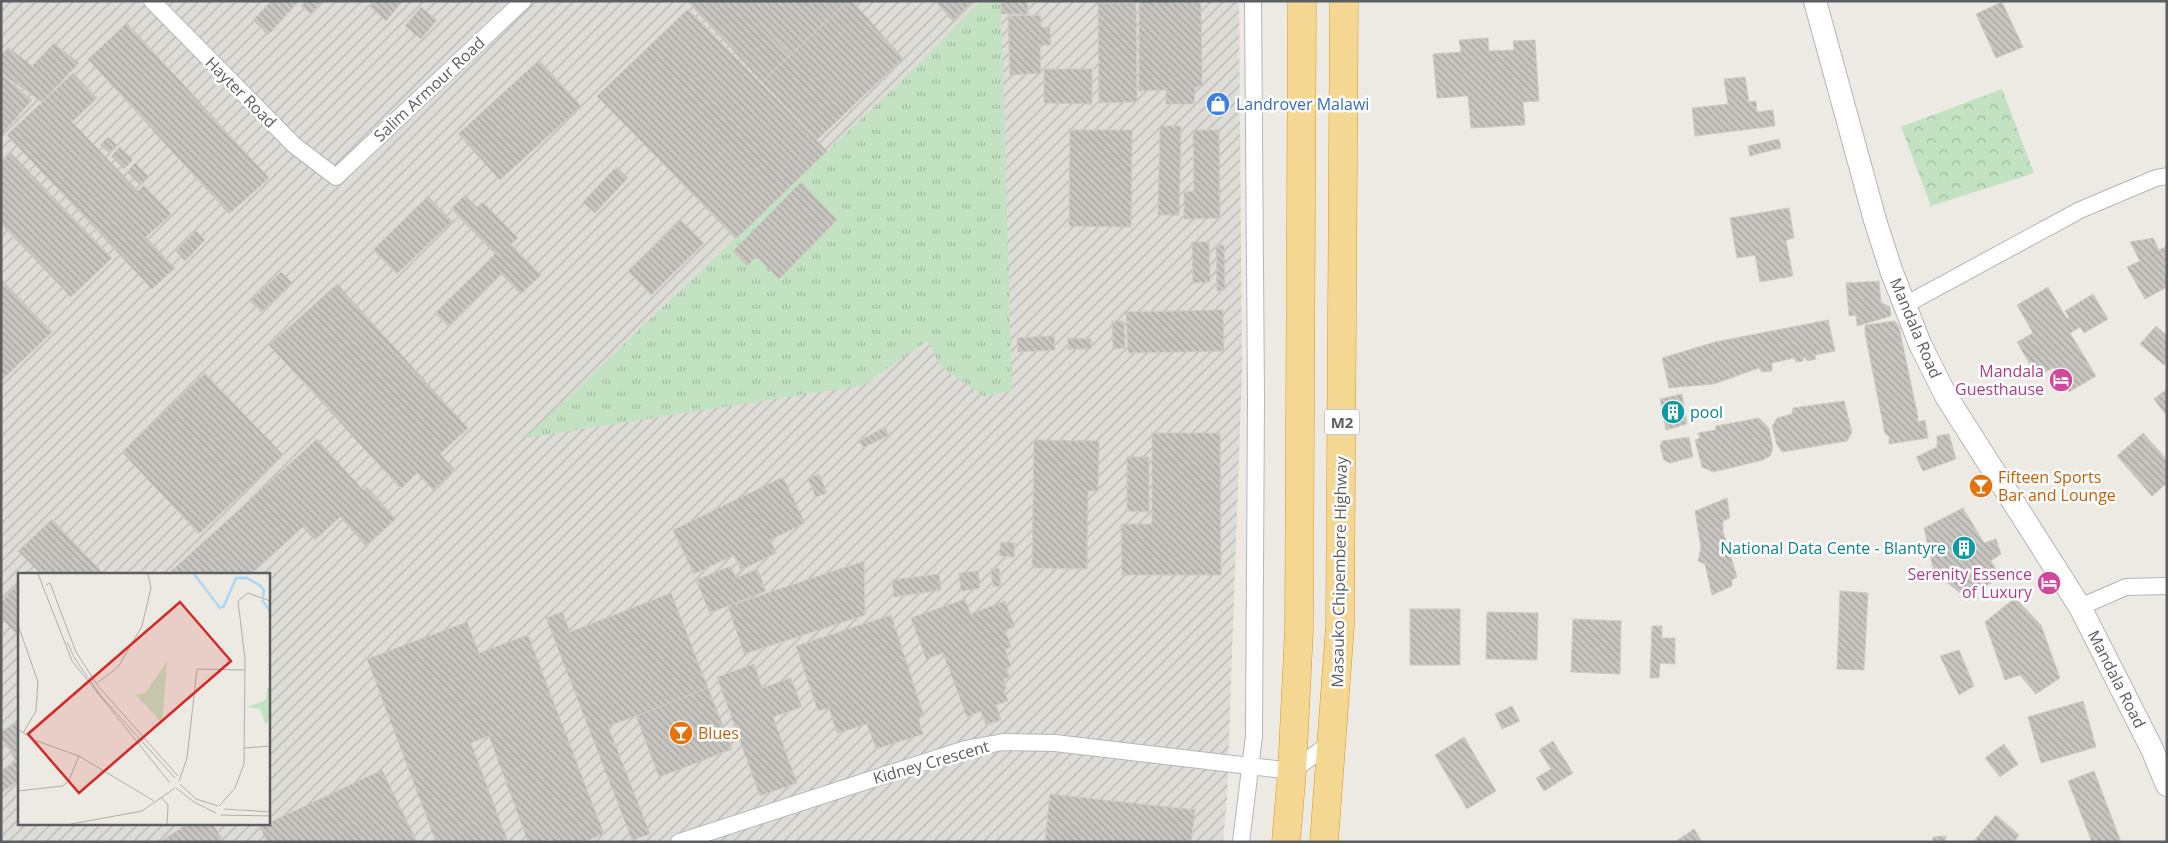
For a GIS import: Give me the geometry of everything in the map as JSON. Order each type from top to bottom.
[{"type":"highway","name":"M2","points":[[1286,842],[1292,771],[1300,620],[1302,1]]},
{"type":"highway","name":"Masauko Chipembere Highway","points":[[1324,842],[1340,626],[1344,1]]},
{"type":"street","name":"Hayter Road","points":[[152,1],[294,146],[336,177]]},
{"type":"street","name":"Salim Armour Road","points":[[336,177],[523,1]]},
{"type":"street","points":[[1241,842],[1254,736],[1256,399],[1253,1]]},
{"type":"street","name":"Mandala Road","points":[[1816,1],[1875,220],[1920,344],[1946,396],[2080,607],[2152,749],[2167,785]]},
{"type":"street","points":[[1905,305],[2080,210],[2156,178],[2167,176]]},
{"type":"street","points":[[2080,607],[2126,587],[2167,586]]},
{"type":"street","name":"Kidney Crescent","points":[[679,842],[965,749],[1003,742],[1055,743],[1292,771]]},
{"type":"street","points":[[1292,771],[1332,742]]},
{"type":"shaded area","points":[[1,1],[1239,1],[1242,369],[1227,797],[1223,842],[1,842]]},
{"type":"green space","points":[[980,1],[1001,1],[1012,391],[984,396],[941,367],[927,341],[864,385],[525,438],[920,63]]},
{"type":"green space","points":[[2002,89],[2034,173],[1931,206],[1901,127]]},
{"type":"building","points":[[271,1],[299,1],[268,35],[253,20]]},
{"type":"building","points":[[305,1],[322,1],[311,14],[301,6]]},
{"type":"building","points":[[375,1],[403,1],[386,21],[370,7]]},
{"type":"building","points":[[687,1],[739,1],[790,55],[762,82]]},
{"type":"building","points":[[739,1],[787,1],[815,32],[790,55]]},
{"type":"building","points":[[787,1],[848,1],[815,32]]},
{"type":"building","points":[[848,1],[852,1],[903,58],[817,140],[762,82]]},
{"type":"building","points":[[940,1],[973,1],[953,21],[937,4]]},
{"type":"building","points":[[1001,1],[1027,1],[1028,14],[1001,14]]},
{"type":"building","points":[[1139,1],[1201,2],[1202,87],[1195,87],[1194,104],[1166,104],[1166,90],[1139,91]]},
{"type":"building","points":[[2002,2],[2023,47],[1996,58],[1976,14]]},
{"type":"building","points":[[1098,3],[1136,3],[1137,102],[1099,103]]},
{"type":"building","points":[[421,7],[437,20],[421,39],[405,26]]},
{"type":"building","points":[[688,9],[827,151],[736,239],[597,96]]},
{"type":"building","points":[[1041,15],[1041,27],[1050,28],[1051,45],[1040,45],[1041,73],[1010,75],[1008,16]]},
{"type":"building","points":[[127,23],[269,178],[229,214],[88,59]]},
{"type":"building","points":[[1488,38],[1489,51],[1514,50],[1513,41],[1535,40],[1539,101],[1523,102],[1525,125],[1471,128],[1468,96],[1437,98],[1433,54],[1461,52],[1459,40]]},
{"type":"building","points":[[54,43],[79,63],[42,102],[1,73],[1,56],[8,47],[32,66]]},
{"type":"building","points":[[539,60],[581,106],[500,180],[458,134]]},
{"type":"building","points":[[1044,69],[1092,69],[1092,104],[1044,103]]},
{"type":"building","points":[[73,73],[97,98],[72,122],[138,191],[144,185],[171,214],[146,237],[175,268],[152,289],[7,135]]},
{"type":"building","points":[[1,74],[32,100],[3,133],[1,132]]},
{"type":"building","points":[[1745,77],[1749,102],[1756,101],[1757,112],[1773,110],[1775,126],[1695,136],[1692,108],[1728,104],[1724,79]]},
{"type":"building","points":[[1160,126],[1181,126],[1179,215],[1158,215]]},
{"type":"building","points":[[1070,130],[1132,130],[1131,227],[1069,226]]},
{"type":"building","points":[[1193,130],[1219,130],[1220,218],[1184,219],[1184,192],[1194,191]]},
{"type":"building","points":[[108,137],[117,145],[109,153],[100,145]]},
{"type":"building","points":[[1779,139],[1781,148],[1750,156],[1748,146]]},
{"type":"building","points":[[120,147],[133,160],[124,169],[111,156]]},
{"type":"building","points":[[11,153],[112,258],[71,297],[1,224],[1,162]]},
{"type":"building","points":[[135,163],[149,177],[140,185],[127,172]]},
{"type":"building","points":[[616,167],[628,178],[595,213],[583,202]]},
{"type":"building","points":[[801,182],[837,220],[779,279],[742,242]]},
{"type":"building","points":[[465,195],[477,207],[483,202],[518,238],[511,244],[541,275],[521,294],[501,274],[448,326],[435,313],[495,254],[451,209]]},
{"type":"building","points":[[428,196],[452,221],[397,274],[373,250]]},
{"type":"building","points":[[1789,208],[1794,238],[1786,240],[1793,276],[1760,282],[1755,255],[1737,258],[1730,218]]},
{"type":"building","points":[[681,220],[704,243],[651,295],[628,271]]},
{"type":"building","points":[[196,231],[205,240],[185,261],[176,251]]},
{"type":"building","points":[[2153,238],[2159,250],[2167,246],[2167,287],[2145,299],[2127,267],[2140,261],[2130,242]]},
{"type":"building","points":[[742,242],[756,257],[747,266],[733,251]]},
{"type":"building","points":[[1192,242],[1209,242],[1210,282],[1193,283]]},
{"type":"building","points":[[1216,245],[1224,245],[1225,290],[1217,291]]},
{"type":"building","points":[[281,272],[292,283],[261,312],[250,301]]},
{"type":"building","points":[[1,279],[52,332],[1,381]]},
{"type":"building","points":[[1879,281],[1881,302],[1890,307],[1891,316],[1857,326],[1856,315],[1849,316],[1846,283]]},
{"type":"building","points":[[337,284],[468,428],[440,454],[455,470],[433,490],[417,473],[401,489],[269,345]]},
{"type":"building","points":[[2048,287],[2067,319],[2069,317],[2065,311],[2093,294],[2108,319],[2084,333],[2080,327],[2070,333],[2096,376],[2069,392],[2054,367],[2037,377],[2017,342],[2033,333],[2017,305]]},
{"type":"building","points":[[1223,310],[1224,351],[1128,353],[1126,312]]},
{"type":"building","points":[[1828,320],[1835,351],[1815,355],[1816,359],[1808,361],[1804,357],[1803,361],[1796,362],[1794,358],[1772,363],[1772,371],[1762,372],[1759,368],[1714,384],[1669,388],[1662,358],[1715,342]]},
{"type":"building","points":[[1112,321],[1124,321],[1125,348],[1113,349]]},
{"type":"building","points":[[1895,321],[1899,327],[1918,417],[1917,422],[1925,420],[1928,438],[1889,444],[1889,436],[1885,434],[1865,325]]},
{"type":"building","points":[[2156,326],[2167,336],[2167,362],[2164,365],[2140,344]]},
{"type":"building","points":[[1054,336],[1055,350],[1018,352],[1017,338]]},
{"type":"building","points":[[1068,338],[1091,339],[1091,349],[1068,349]]},
{"type":"building","points":[[205,373],[283,455],[199,534],[122,452]]},
{"type":"building","points":[[2167,389],[2167,416],[2154,399]]},
{"type":"building","name":"pool","points":[[1682,394],[1687,424],[1666,430],[1660,399]]},
{"type":"building","points":[[1844,401],[1852,432],[1847,441],[1782,452],[1777,445],[1772,426],[1777,418],[1792,414],[1793,408]]},
{"type":"building","points":[[1759,418],[1769,428],[1773,448],[1770,456],[1763,460],[1713,472],[1702,467],[1695,440],[1700,438],[1698,433],[1715,430],[1716,426]]},
{"type":"building","points":[[885,427],[889,435],[863,448],[859,441]]},
{"type":"building","points":[[1152,433],[1220,433],[1221,575],[1122,575],[1121,524],[1152,524]]},
{"type":"building","points":[[2143,433],[2167,460],[2167,483],[2152,496],[2117,456]]},
{"type":"building","points":[[1949,434],[1956,459],[1923,471],[1916,457],[1937,447],[1937,436]]},
{"type":"building","points":[[1689,437],[1693,457],[1670,463],[1664,460],[1660,446],[1662,441]]},
{"type":"building","points":[[317,439],[363,490],[367,487],[396,519],[366,546],[340,517],[315,540],[303,527],[252,573],[169,573]]},
{"type":"building","points":[[1034,440],[1099,441],[1098,491],[1088,491],[1087,569],[1032,568]]},
{"type":"building","points":[[1127,457],[1149,457],[1149,512],[1127,511]]},
{"type":"building","points":[[819,474],[827,493],[816,497],[808,479]]},
{"type":"building","points":[[783,477],[805,523],[770,540],[776,553],[741,570],[734,555],[694,574],[673,530]]},
{"type":"building","points":[[1727,498],[1730,518],[1723,521],[1723,531],[1737,577],[1732,580],[1732,586],[1712,595],[1705,564],[1698,561],[1701,548],[1695,511]]},
{"type":"building","name":"National Data Cente - Blantyre","points":[[1963,508],[1984,543],[1996,539],[2001,554],[1991,561],[2002,578],[1964,596],[1934,572],[1924,528]]},
{"type":"building","points":[[52,519],[103,573],[40,573],[18,551]]},
{"type":"building","points":[[1001,542],[1015,543],[1014,557],[999,556]]},
{"type":"building","points":[[864,561],[865,615],[744,654],[728,606]]},
{"type":"building","points":[[731,566],[736,578],[757,569],[766,591],[710,613],[696,580]]},
{"type":"building","points":[[999,568],[1001,586],[993,587],[991,569]]},
{"type":"building","points":[[978,571],[980,588],[961,591],[959,573]]},
{"type":"building","points":[[939,574],[941,590],[894,597],[892,580]]},
{"type":"building","points":[[18,583],[18,635],[1,618],[1,602]]},
{"type":"building","points":[[1840,591],[1868,593],[1864,670],[1837,669]]},
{"type":"building","points":[[671,593],[732,749],[659,777],[636,716],[608,726],[650,834],[632,840],[546,618],[562,612],[570,632]]},
{"type":"building","points":[[2015,598],[2041,625],[2060,678],[2036,694],[2020,675],[2005,680],[1985,622]]},
{"type":"building","points":[[965,599],[971,614],[1005,601],[1015,627],[1005,630],[1011,647],[1005,650],[1011,666],[1006,668],[1010,677],[1003,679],[1007,689],[1004,690],[1008,701],[996,705],[1001,720],[986,725],[981,711],[967,717],[943,653],[926,659],[911,618]]},
{"type":"building","points":[[1410,609],[1460,609],[1460,665],[1410,665]]},
{"type":"building","points":[[1487,612],[1538,613],[1537,660],[1486,659]]},
{"type":"building","points":[[891,615],[924,716],[918,718],[923,734],[876,749],[867,724],[837,733],[829,708],[818,711],[796,646]]},
{"type":"building","points":[[1573,619],[1621,621],[1620,674],[1571,672]]},
{"type":"building","points":[[467,622],[479,653],[528,635],[604,834],[584,842],[553,842],[552,839],[545,842],[528,842],[489,736],[471,743],[508,842],[436,842],[367,659]]},
{"type":"building","points":[[1652,626],[1662,626],[1662,638],[1675,638],[1675,664],[1660,663],[1659,678],[1650,678]]},
{"type":"building","points":[[1959,650],[1974,686],[1959,695],[1940,656]]},
{"type":"building","points":[[754,664],[762,688],[791,678],[802,707],[773,717],[797,783],[760,796],[717,677]]},
{"type":"building","points":[[708,688],[732,749],[659,777],[636,716]]},
{"type":"building","points":[[2083,701],[2096,747],[2041,763],[2028,717]]},
{"type":"building","points":[[1512,706],[1520,721],[1502,729],[1495,714]]},
{"type":"building","points":[[18,721],[18,764],[1,738],[1,732]]},
{"type":"building","points":[[1464,737],[1496,791],[1467,809],[1435,755]]},
{"type":"building","points":[[1553,741],[1573,773],[1544,791],[1536,778],[1551,769],[1539,750]]},
{"type":"building","points":[[2004,744],[2018,764],[2000,777],[1985,758]]},
{"type":"building","points":[[16,761],[18,764],[18,781],[1,793],[1,771]]},
{"type":"building","points":[[382,770],[417,842],[267,842],[260,827],[270,826],[270,822]]},
{"type":"building","points":[[2094,771],[2121,842],[2092,842],[2068,781]]},
{"type":"building","points":[[1050,794],[1195,810],[1191,842],[1045,842]]},
{"type":"building","points":[[1996,815],[2019,835],[2014,842],[1973,842]]},
{"type":"building","points":[[184,826],[214,826],[224,842],[160,842]]},
{"type":"building","points":[[1694,829],[1702,842],[1675,842]]},
{"type":"building","points":[[1946,836],[1946,842],[1933,842],[1933,837]]},
{"type":"place","name":"Landrover Malawi","points":[[1218,104]]},
{"type":"place","name":"Mandala Guesthause","points":[[2061,380]]},
{"type":"place","name":"pool","points":[[1673,412]]},
{"type":"place","name":"Fifteen Sports Bar and Lounge","points":[[1981,486]]},
{"type":"place","name":"National Data Cente - Blantyre","points":[[1964,548]]},
{"type":"place","name":"Serenity Essence of Luxury","points":[[2049,583]]},
{"type":"place","name":"Blues","points":[[681,733]]}]
